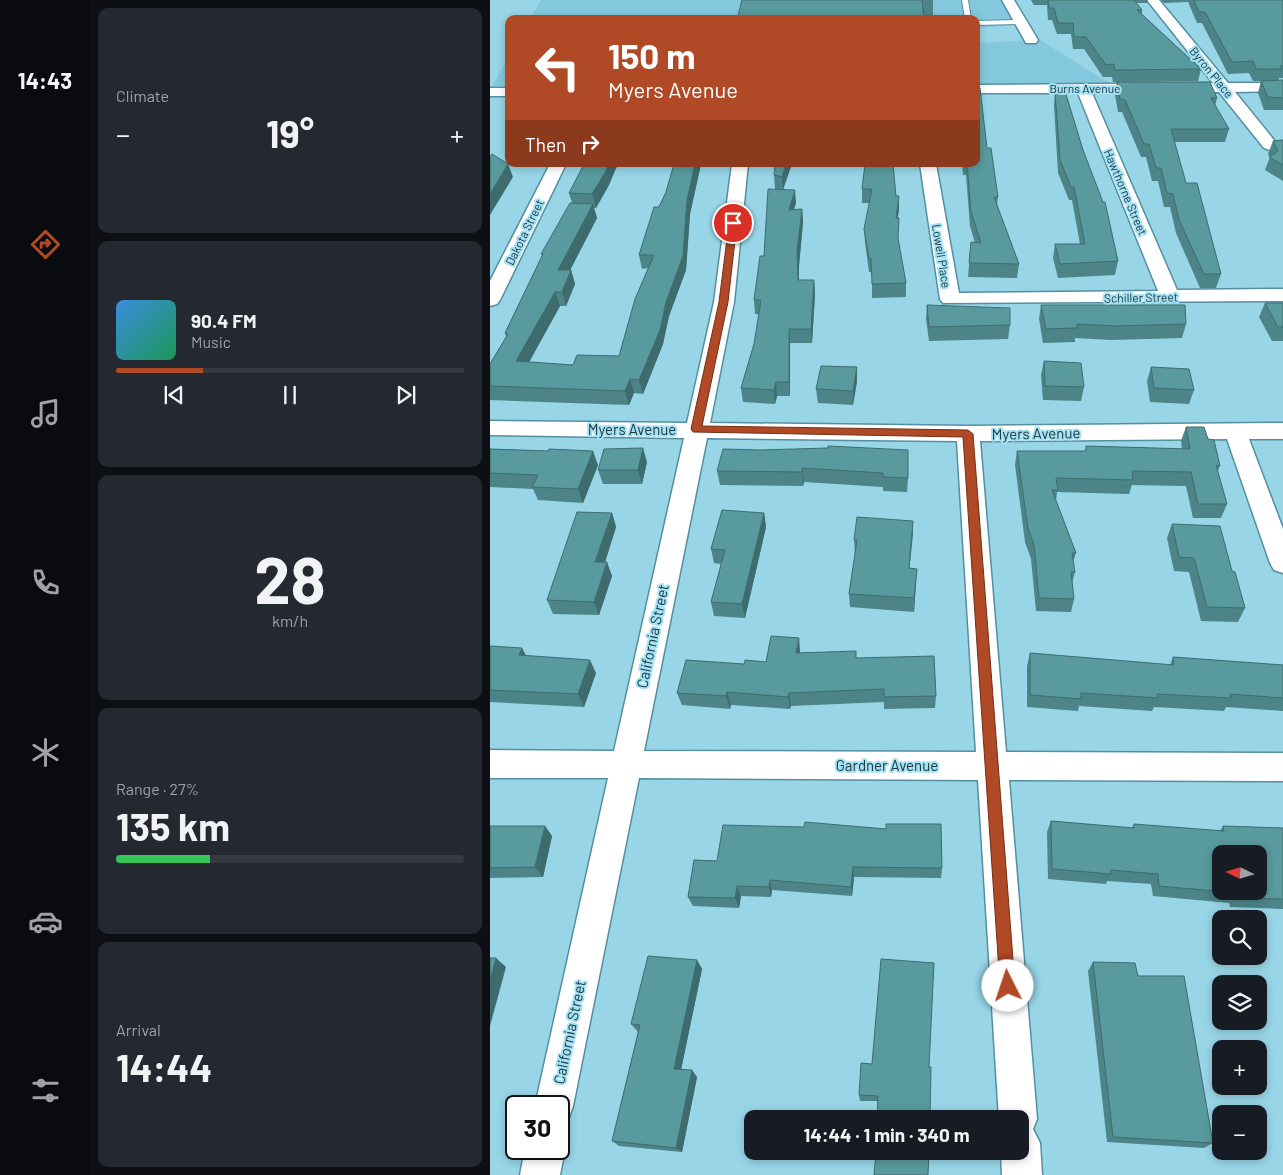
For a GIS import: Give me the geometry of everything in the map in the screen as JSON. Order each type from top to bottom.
[{"type":"street","points":[[1008,0],[1031,40]]},
{"type":"street","name":"Byron Place","points":[[1153,0],[1270,144]]},
{"type":"street","name":"Burns Avenue","points":[[980,89],[1283,87]]},
{"type":"street","name":"Hawthorne Street","points":[[1083,88],[1170,296]]},
{"type":"street","points":[[490,92],[505,92]]},
{"type":"street","name":"Dakota Street","points":[[490,300],[556,167]]},
{"type":"street","name":"California Street","points":[[556,1095],[724,302],[740,167]]},
{"type":"street","name":"Lowell Place","points":[[928,167],[950,299],[1000,298]]},
{"type":"street","name":"Schiller Street","points":[[1000,298],[1283,295]]},
{"type":"street","name":"Myers Avenue","points":[[490,428],[696,429],[968,434],[1283,431]]},
{"type":"street","points":[[1235,431],[1283,563]]},
{"type":"street","points":[[968,434],[1017,1110]]},
{"type":"street","name":"Gardner Avenue","points":[[490,764],[1283,767]]},
{"type":"street","points":[[540,1175],[543,1160]]},
{"type":"street","points":[[1021,1160],[1022,1175]]},
{"type":"lane","points":[[965,0],[967,15]]},
{"type":"lane","points":[[980,23],[1020,22]]},
{"type":"shaded area","points":[[541,0],[1002,0],[1017,25],[980,28],[980,15],[532,15]]},
{"type":"shaded area","points":[[1040,40],[1109,83],[980,84],[980,43]]},
{"type":"shaded area","points":[[505,63],[505,86],[492,86]]},
{"type":"building","points":[[742,0],[922,0],[924,15],[738,15]]},
{"type":"building","points":[[1048,0],[1134,0],[1142,10],[1137,10],[1201,69],[1115,70],[1114,64],[1106,65],[1086,37],[1074,37],[1073,23],[1058,23],[1054,8],[1049,8]]},
{"type":"building","points":[[1194,0],[1283,0],[1283,66],[1280,66],[1282,69],[1256,69],[1253,61],[1232,62],[1205,12],[1199,12]]},
{"type":"building","points":[[1283,80],[1283,98],[1268,97],[1261,81]]},
{"type":"building","points":[[1117,82],[1210,82],[1217,98],[1211,98],[1229,129],[1171,129],[1186,183],[1197,183],[1221,274],[1204,274],[1179,220],[1173,194],[1167,193],[1161,168],[1156,168],[1149,144],[1144,144],[1125,100],[1120,99]]},
{"type":"building","points":[[980,88],[987,148],[991,148],[998,197],[994,197],[1019,264],[969,263],[971,242],[981,243],[971,212],[967,167],[980,167]]},
{"type":"building","points":[[1065,91],[1083,150],[1103,202],[1105,202],[1118,261],[1060,264],[1055,244],[1085,244],[1074,187],[1071,187],[1060,160],[1055,92]]},
{"type":"building","points":[[1283,140],[1283,165],[1269,157],[1278,151],[1273,141]]},
{"type":"building","points":[[492,154],[505,162],[506,167],[490,194],[490,157]]},
{"type":"building","points":[[582,167],[608,167],[592,194],[569,193]]},
{"type":"building","points":[[673,167],[694,167],[687,200],[683,256],[666,302],[660,330],[639,380],[630,379],[625,391],[490,386],[490,364],[508,334],[505,333],[543,254],[541,254],[570,203],[593,204],[558,270],[571,270],[562,292],[555,292],[516,361],[573,365],[577,355],[619,356],[635,299],[654,255],[639,255],[654,207],[659,207],[666,192]]},
{"type":"building","points":[[775,167],[785,167],[782,177],[774,175]]},
{"type":"building","points":[[865,167],[893,167],[896,196],[899,196],[896,218],[899,218],[898,238],[906,283],[872,284],[871,258],[869,258],[864,229],[872,189],[862,189]]},
{"type":"building","points":[[768,189],[795,190],[789,210],[802,209],[797,252],[798,280],[814,280],[811,329],[789,329],[789,382],[776,382],[774,390],[741,388],[754,344],[761,300],[754,300],[760,256],[764,256]]},
{"type":"building","points":[[1265,303],[1283,303],[1283,327],[1278,327]]},
{"type":"building","points":[[927,305],[1010,308],[1010,325],[929,327]]},
{"type":"building","points":[[1041,305],[1185,305],[1186,324],[1115,326],[1077,324],[1077,328],[1046,329]]},
{"type":"building","points":[[1044,361],[1081,363],[1084,387],[1045,386]]},
{"type":"building","points":[[821,366],[857,367],[853,391],[816,389]]},
{"type":"building","points":[[1151,367],[1189,369],[1194,390],[1154,388]]},
{"type":"building","points":[[1186,427],[1204,427],[1208,439],[1214,440],[1220,466],[1216,465],[1227,504],[1198,504],[1191,472],[1132,471],[1133,480],[1056,478],[1058,490],[1052,490],[1076,553],[1072,553],[1075,572],[1071,572],[1074,599],[1039,598],[1034,545],[1028,528],[1017,451],[1086,451],[1086,446],[1190,449]]},
{"type":"building","points":[[828,446],[908,450],[908,478],[883,477],[883,473],[802,468],[802,472],[717,471],[723,449],[761,450],[828,448]]},
{"type":"building","points":[[643,448],[638,470],[598,470],[604,449]]},
{"type":"building","points":[[490,449],[593,451],[578,489],[532,487],[538,475],[490,473]]},
{"type":"building","points":[[722,510],[764,513],[742,604],[711,602],[725,550],[711,549]]},
{"type":"building","points":[[577,512],[612,513],[595,562],[607,562],[594,602],[547,600]]},
{"type":"building","points":[[857,517],[913,521],[909,568],[917,569],[914,598],[849,594],[857,540],[854,540]]},
{"type":"building","points":[[1172,524],[1220,526],[1232,571],[1235,572],[1245,608],[1207,607],[1194,558],[1179,557]]},
{"type":"building","points":[[771,636],[799,638],[796,653],[856,651],[856,658],[934,656],[936,696],[884,697],[884,689],[789,693],[788,697],[727,692],[726,696],[677,693],[686,660],[744,664],[745,660],[766,662]]},
{"type":"building","points":[[490,646],[522,648],[519,655],[590,660],[578,694],[490,690]]},
{"type":"building","points":[[1030,653],[1174,665],[1173,657],[1283,665],[1283,698],[1230,694],[1231,698],[1157,694],[1158,698],[1081,693],[1081,699],[1030,695]]},
{"type":"building","points":[[1051,821],[1134,828],[1134,824],[1224,831],[1223,826],[1283,828],[1283,899],[1268,899],[1268,845],[1212,845],[1212,891],[1159,886],[1158,874],[1111,870],[1111,874],[1052,869]]},
{"type":"building","points":[[805,822],[886,829],[886,824],[941,824],[942,868],[853,867],[851,887],[770,880],[769,887],[737,886],[735,898],[688,897],[694,860],[717,861],[723,825],[804,827]]},
{"type":"building","points":[[490,826],[545,826],[535,867],[490,868]]},
{"type":"building","points":[[648,956],[697,960],[674,1069],[692,1070],[676,1148],[612,1141],[640,1025],[631,1024]]},
{"type":"building","points":[[490,958],[496,958],[490,980]]},
{"type":"building","points":[[881,959],[934,963],[929,1067],[931,1067],[930,1110],[877,1110],[878,1096],[859,1095],[861,1063],[872,1064]]},
{"type":"building","points":[[1093,962],[1135,963],[1138,976],[1184,976],[1212,1143],[1113,1137]]},
{"type":"building","points":[[875,1160],[929,1160],[928,1175],[874,1175]]},
{"type":"route","points":[[733,223],[724,302],[696,429],[968,434],[1008,986]]}]
